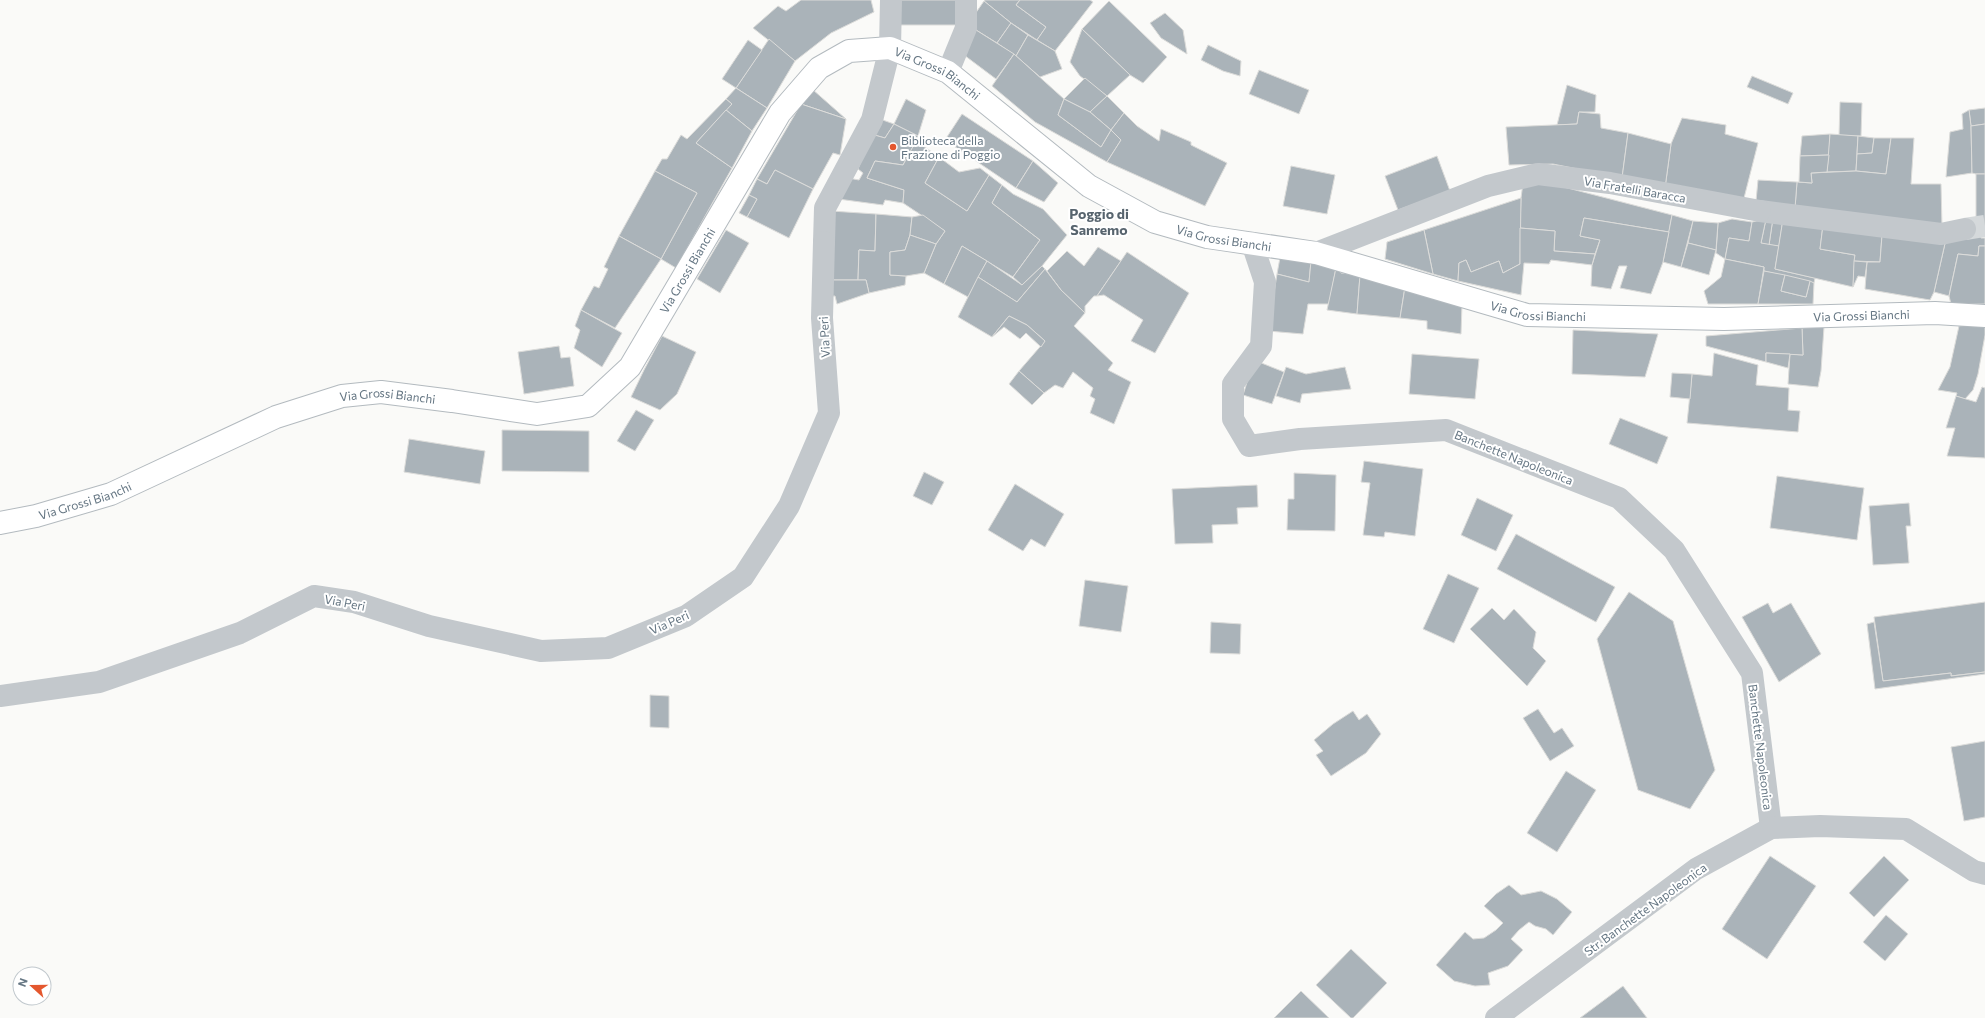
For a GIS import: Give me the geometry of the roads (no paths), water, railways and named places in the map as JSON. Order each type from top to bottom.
[{"type":"main road","name":"Via Grossi Bianchi","points":[[0,523],[36,516],[111,494],[276,417],[342,396],[381,392],[537,414],[588,406],[630,367],[780,113],[819,68],[849,51],[890,48],[948,72],[1089,186],[1155,222],[1207,237],[1316,253],[1527,314],[1724,320],[1935,313],[1985,316]]},
{"type":"street","name":"Via Peri","points":[[0,696],[99,682],[240,633],[314,596],[354,602],[429,626],[541,650],[608,648],[686,616],[743,577],[789,506],[829,414],[822,318],[825,208],[872,120],[890,48],[891,0]]},
{"type":"street","points":[[948,72],[966,28],[966,0]]},
{"type":"street","name":"Via Fratelli Baracca","points":[[1316,253],[1488,186],[1538,174],[1610,183],[1760,211],[1941,234],[1965,229]]},
{"type":"street","name":"Banchette Napoleonica","points":[[1252,243],[1265,282],[1262,346],[1234,384],[1233,419],[1250,446],[1300,439],[1446,430],[1619,498],[1674,550],[1752,673],[1771,828]]},
{"type":"street","name":"Str. Banchette Napoleonica","points":[[1496,1018],[1696,869],[1771,828],[1820,826],[1906,829],[1974,871],[1985,874]]},
{"type":"tunnel","points":[[1965,229],[1985,226]]},
{"type":"place","name":"Biblioteca della Frazione di Poggio","points":[[893,147]]},
{"type":"district","name":"Poggio di Sanremo","points":[[1099,222]]}]
